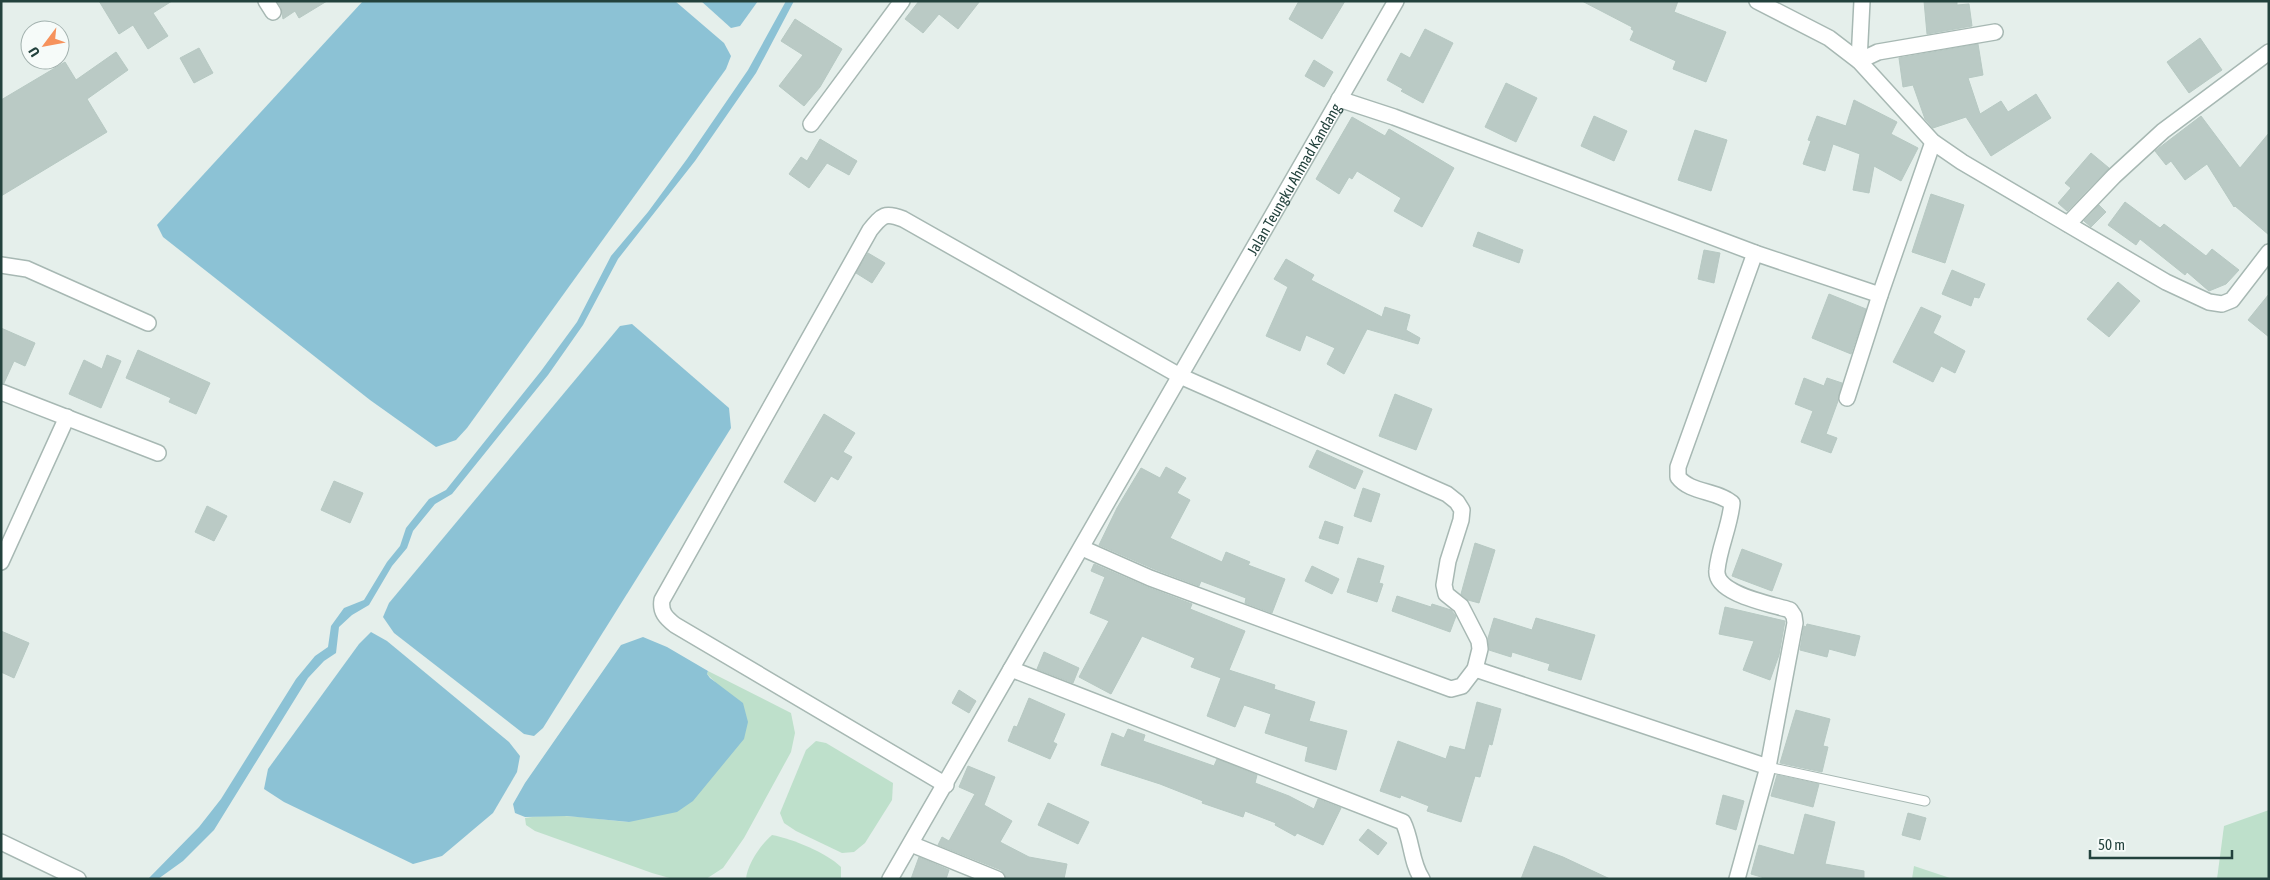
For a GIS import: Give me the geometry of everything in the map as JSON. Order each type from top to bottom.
[{"type":"street","points":[[811,124],[902,1]]},
{"type":"street","name":"Jalan Teungku Ahmad Kandang","points":[[890,879],[946,785],[1396,1]]},
{"type":"street","points":[[1757,1],[1829,38],[1859,61],[1933,142],[1962,162],[2166,282],[2209,302],[2222,304],[2232,300],[2269,252]]},
{"type":"street","points":[[1859,61],[1862,1]]},
{"type":"street","points":[[1859,61],[1878,52],[1995,32]]},
{"type":"street","points":[[2068,224],[2114,176],[2164,131],[2269,52]]},
{"type":"street","points":[[1339,99],[1403,121],[1754,253],[1880,295]]},
{"type":"street","points":[[1847,398],[1880,295],[1933,142]]},
{"type":"street","points":[[946,785],[675,625],[666,618],[661,609],[662,600],[870,230],[883,216],[891,214],[903,219],[1180,376],[1447,494],[1458,502],[1462,510],[1461,520],[1448,561],[1444,585],[1446,594],[1461,606],[1479,641],[1480,649],[1475,669],[1462,686],[1451,689],[1150,578],[1082,548]]},
{"type":"street","points":[[1737,879],[1768,767],[1795,623],[1794,616],[1790,610],[1731,592],[1720,584],[1716,572],[1732,503],[1724,496],[1683,484],[1678,477],[1678,467],[1754,253]]},
{"type":"street","points":[[1,265],[27,269],[148,323]]},
{"type":"street","points":[[1,392],[158,453]]},
{"type":"street","points":[[1,562],[67,417]]},
{"type":"street","points":[[1011,669],[1403,822],[1410,835],[1416,871],[1422,879]]},
{"type":"street","points":[[1475,669],[1768,767]]},
{"type":"street","points":[[1,842],[78,879]]},
{"type":"street","points":[[911,844],[997,879]]},
{"type":"lane","points":[[1768,767],[1925,801]]},
{"type":"green space","points":[[708,671],[791,713],[795,733],[791,752],[744,838],[723,868],[706,879],[673,879],[535,831],[526,825],[525,818],[538,816],[577,817],[629,822],[715,682],[707,674]]},
{"type":"green space","points":[[816,741],[826,743],[893,783],[892,800],[865,843],[854,852],[842,853],[796,831],[784,823],[780,813],[806,750]]},
{"type":"green space","points":[[2269,810],[2269,879],[2217,879],[2224,826]]},
{"type":"green space","points":[[772,835],[799,843],[835,862],[841,867],[841,879],[746,879],[755,855]]},
{"type":"green space","points":[[1914,866],[1953,879],[1912,879]]},
{"type":"water","points":[[363,1],[675,1],[724,43],[731,56],[726,69],[467,428],[456,440],[436,447],[370,400],[163,237],[157,225]]},
{"type":"water","points":[[701,1],[758,1],[740,26],[731,28]]},
{"type":"water","points":[[786,1],[794,1],[756,73],[695,161],[618,259],[583,325],[548,375],[452,494],[435,504],[413,531],[407,548],[392,566],[369,605],[352,615],[339,627],[336,653],[324,661],[308,678],[214,830],[183,861],[158,879],[148,879],[199,827],[221,799],[296,679],[315,656],[328,647],[331,626],[344,608],[364,600],[387,562],[400,546],[406,528],[429,499],[446,490],[541,371],[577,322],[611,256],[648,212],[687,159],[748,70]]},
{"type":"water","points":[[632,324],[729,408],[731,428],[543,728],[534,736],[524,734],[394,633],[383,617],[389,603],[620,326]]},
{"type":"water","points":[[371,632],[387,641],[509,742],[520,756],[517,772],[493,813],[442,856],[413,864],[284,802],[264,789],[268,769],[359,644]]},
{"type":"water","points":[[643,637],[667,647],[708,671],[707,674],[710,678],[743,703],[748,722],[744,739],[693,801],[677,812],[629,822],[567,816],[525,817],[515,813],[513,804],[525,783],[621,645]]},
{"type":"building","points":[[99,1],[172,1],[153,13],[168,36],[148,49],[133,25],[119,34]]},
{"type":"building","points":[[277,1],[327,1],[299,18],[295,11],[283,19],[281,7]]},
{"type":"building","points":[[919,1],[980,1],[958,29],[939,14],[923,33],[905,19]]},
{"type":"building","points":[[1299,1],[1345,1],[1322,39],[1289,19]]},
{"type":"building","points":[[1582,1],[1678,1],[1674,12],[1726,32],[1706,82],[1673,69],[1676,61],[1630,40],[1634,31],[1631,29],[1632,27]]},
{"type":"building","points":[[1924,1],[1957,1],[1957,5],[1969,4],[1972,26],[1927,34]]},
{"type":"building","points":[[795,19],[842,49],[820,87],[804,106],[779,86],[803,55],[781,41]]},
{"type":"building","points":[[1425,29],[1453,43],[1423,103],[1401,91],[1403,89],[1387,80],[1401,53],[1410,58]]},
{"type":"building","points":[[2200,38],[2222,70],[2189,93],[2167,62]]},
{"type":"building","points":[[1978,44],[1983,75],[1968,78],[1980,114],[2001,101],[2008,112],[2036,94],[2051,118],[1991,156],[1966,117],[1933,128],[1925,119],[1913,85],[1903,87],[1899,58]]},
{"type":"building","points":[[199,48],[213,73],[194,83],[180,58]]},
{"type":"building","points":[[116,52],[128,70],[87,99],[107,132],[1,196],[1,100],[52,70],[70,70],[76,80]]},
{"type":"building","points":[[1314,60],[1333,72],[1324,87],[1305,76]]},
{"type":"building","points":[[1506,83],[1537,98],[1516,142],[1485,127]]},
{"type":"building","points":[[1854,100],[1897,122],[1891,134],[1918,148],[1901,181],[1874,166],[1869,193],[1853,190],[1860,154],[1833,144],[1825,171],[1803,164],[1811,141],[1808,140],[1817,116],[1846,126]]},
{"type":"building","points":[[1594,116],[1627,131],[1614,161],[1581,146]]},
{"type":"building","points":[[2201,116],[2240,168],[2269,133],[2269,235],[2234,207],[2207,164],[2185,180],[2171,161],[2166,165],[2155,151]]},
{"type":"building","points":[[1352,117],[1385,136],[1389,129],[1454,168],[1422,227],[1394,211],[1401,198],[1357,171],[1352,179],[1349,177],[1339,194],[1316,179]]},
{"type":"building","points":[[1695,130],[1727,140],[1711,191],[1678,180]]},
{"type":"building","points":[[820,139],[857,161],[849,175],[827,163],[809,188],[789,174],[801,157],[807,161]]},
{"type":"building","points":[[2091,153],[2109,168],[2067,211],[2058,203],[2071,188],[2065,183]]},
{"type":"building","points":[[1931,194],[1964,205],[1945,263],[1912,252]]},
{"type":"building","points":[[2125,202],[2160,228],[2164,224],[2206,256],[2212,249],[2239,270],[2226,284],[2209,291],[2187,272],[2185,275],[2140,239],[2136,245],[2108,225]]},
{"type":"building","points":[[2099,205],[2106,212],[2091,227],[2084,221]]},
{"type":"building","points":[[1478,232],[1523,250],[1519,263],[1473,246]]},
{"type":"building","points":[[1704,250],[1720,253],[1714,283],[1698,279]]},
{"type":"building","points":[[868,253],[885,263],[872,283],[856,273]]},
{"type":"building","points":[[1286,259],[1314,275],[1311,280],[1382,317],[1385,307],[1410,315],[1406,330],[1420,338],[1418,344],[1367,329],[1344,374],[1327,364],[1335,348],[1306,335],[1300,351],[1266,336],[1288,287],[1274,279]]},
{"type":"building","points":[[1952,270],[1985,284],[1979,298],[1974,297],[1971,306],[1942,294]]},
{"type":"building","points":[[2118,282],[2140,301],[2109,337],[2087,319]]},
{"type":"building","points":[[1829,294],[1866,309],[1851,354],[1812,338]]},
{"type":"building","points":[[2269,294],[2269,337],[2248,320]]},
{"type":"building","points":[[1921,307],[1941,316],[1933,333],[1965,351],[1955,373],[1941,366],[1933,382],[1893,362]]},
{"type":"building","points":[[1,328],[35,343],[25,366],[14,361],[4,383],[1,383]]},
{"type":"building","points":[[138,350],[210,383],[196,414],[169,402],[171,398],[126,378]]},
{"type":"building","points":[[107,355],[121,361],[101,408],[69,394],[84,360],[102,369]]},
{"type":"building","points":[[1804,378],[1824,386],[1827,378],[1842,383],[1838,401],[1826,434],[1837,438],[1831,453],[1801,442],[1813,411],[1795,404]]},
{"type":"building","points":[[1395,394],[1432,409],[1416,450],[1379,436]]},
{"type":"building","points":[[824,414],[855,433],[843,452],[852,457],[838,480],[831,476],[815,502],[784,482]]},
{"type":"building","points":[[1317,450],[1363,471],[1355,489],[1309,467]]},
{"type":"building","points":[[1166,467],[1186,478],[1177,493],[1190,500],[1170,538],[1222,562],[1226,552],[1250,562],[1248,565],[1285,579],[1272,613],[1245,603],[1246,598],[1201,581],[1199,586],[1099,545],[1117,508],[1141,468],[1160,478]]},
{"type":"building","points":[[334,481],[363,493],[350,523],[321,510]]},
{"type":"building","points":[[1363,488],[1380,494],[1371,522],[1354,516]]},
{"type":"building","points":[[207,506],[227,516],[214,541],[195,532]]},
{"type":"building","points":[[1325,521],[1343,527],[1338,544],[1319,538]]},
{"type":"building","points":[[1475,543],[1495,550],[1479,603],[1468,600],[1461,594]]},
{"type":"building","points":[[1742,549],[1782,564],[1772,591],[1732,576]]},
{"type":"building","points":[[1358,558],[1384,566],[1379,583],[1383,584],[1377,602],[1347,592]]},
{"type":"building","points":[[1094,564],[1192,604],[1190,609],[1245,631],[1229,670],[1275,685],[1274,689],[1315,702],[1309,721],[1347,731],[1336,770],[1305,761],[1308,747],[1265,733],[1271,714],[1244,705],[1235,727],[1207,716],[1221,678],[1191,667],[1195,658],[1142,636],[1111,694],[1079,677],[1109,621],[1090,613],[1105,577],[1091,571]]},
{"type":"building","points":[[1312,566],[1339,579],[1332,594],[1305,581]]},
{"type":"building","points":[[1397,596],[1431,607],[1432,604],[1451,610],[1456,616],[1450,632],[1392,611]]},
{"type":"building","points":[[1725,607],[1785,621],[1779,655],[1770,680],[1743,670],[1754,641],[1719,634]]},
{"type":"building","points":[[1494,618],[1532,630],[1536,618],[1595,635],[1581,680],[1548,670],[1550,664],[1512,652],[1511,657],[1489,650],[1488,638]]},
{"type":"building","points":[[1807,624],[1860,636],[1855,656],[1829,649],[1827,657],[1800,650],[1804,626],[1806,627]]},
{"type":"building","points":[[1,631],[29,643],[14,678],[1,672]]},
{"type":"building","points":[[1044,652],[1079,668],[1073,683],[1037,669]]},
{"type":"building","points":[[959,690],[976,701],[969,713],[952,703]]},
{"type":"building","points":[[1029,698],[1065,714],[1053,742],[1057,744],[1050,759],[1008,741],[1014,726],[1017,727]]},
{"type":"building","points":[[1477,702],[1501,709],[1492,745],[1489,744],[1480,777],[1475,776],[1461,822],[1427,811],[1429,806],[1401,795],[1400,798],[1380,791],[1398,741],[1446,759],[1450,746],[1465,750]]},
{"type":"building","points":[[1796,710],[1830,719],[1823,746],[1828,747],[1822,772],[1780,763]]},
{"type":"building","points":[[1128,729],[1145,735],[1143,741],[1214,766],[1217,759],[1257,775],[1255,783],[1289,796],[1314,809],[1318,799],[1341,808],[1323,845],[1297,833],[1295,836],[1275,825],[1276,823],[1245,811],[1243,817],[1202,803],[1203,801],[1160,784],[1101,765],[1112,733],[1124,738]]},
{"type":"building","points":[[968,766],[995,777],[984,805],[1012,821],[1000,842],[1029,857],[1067,864],[1064,879],[1006,879],[1001,870],[938,845],[942,837],[949,841],[975,794],[959,787]]},
{"type":"building","points":[[1777,775],[1819,784],[1813,807],[1771,796]]},
{"type":"building","points":[[1723,795],[1744,801],[1736,830],[1716,824]]},
{"type":"building","points":[[1048,803],[1089,822],[1078,844],[1038,825]]},
{"type":"building","points":[[1908,813],[1926,818],[1920,840],[1902,835]]},
{"type":"building","points":[[1805,814],[1835,822],[1825,864],[1864,871],[1864,879],[1768,879],[1751,874],[1759,845],[1794,855]]},
{"type":"building","points":[[1368,829],[1387,843],[1378,855],[1359,840]]},
{"type":"building","points":[[1534,846],[1563,857],[1610,879],[1521,879]]},
{"type":"building","points":[[919,857],[949,870],[946,879],[911,879]]}]
